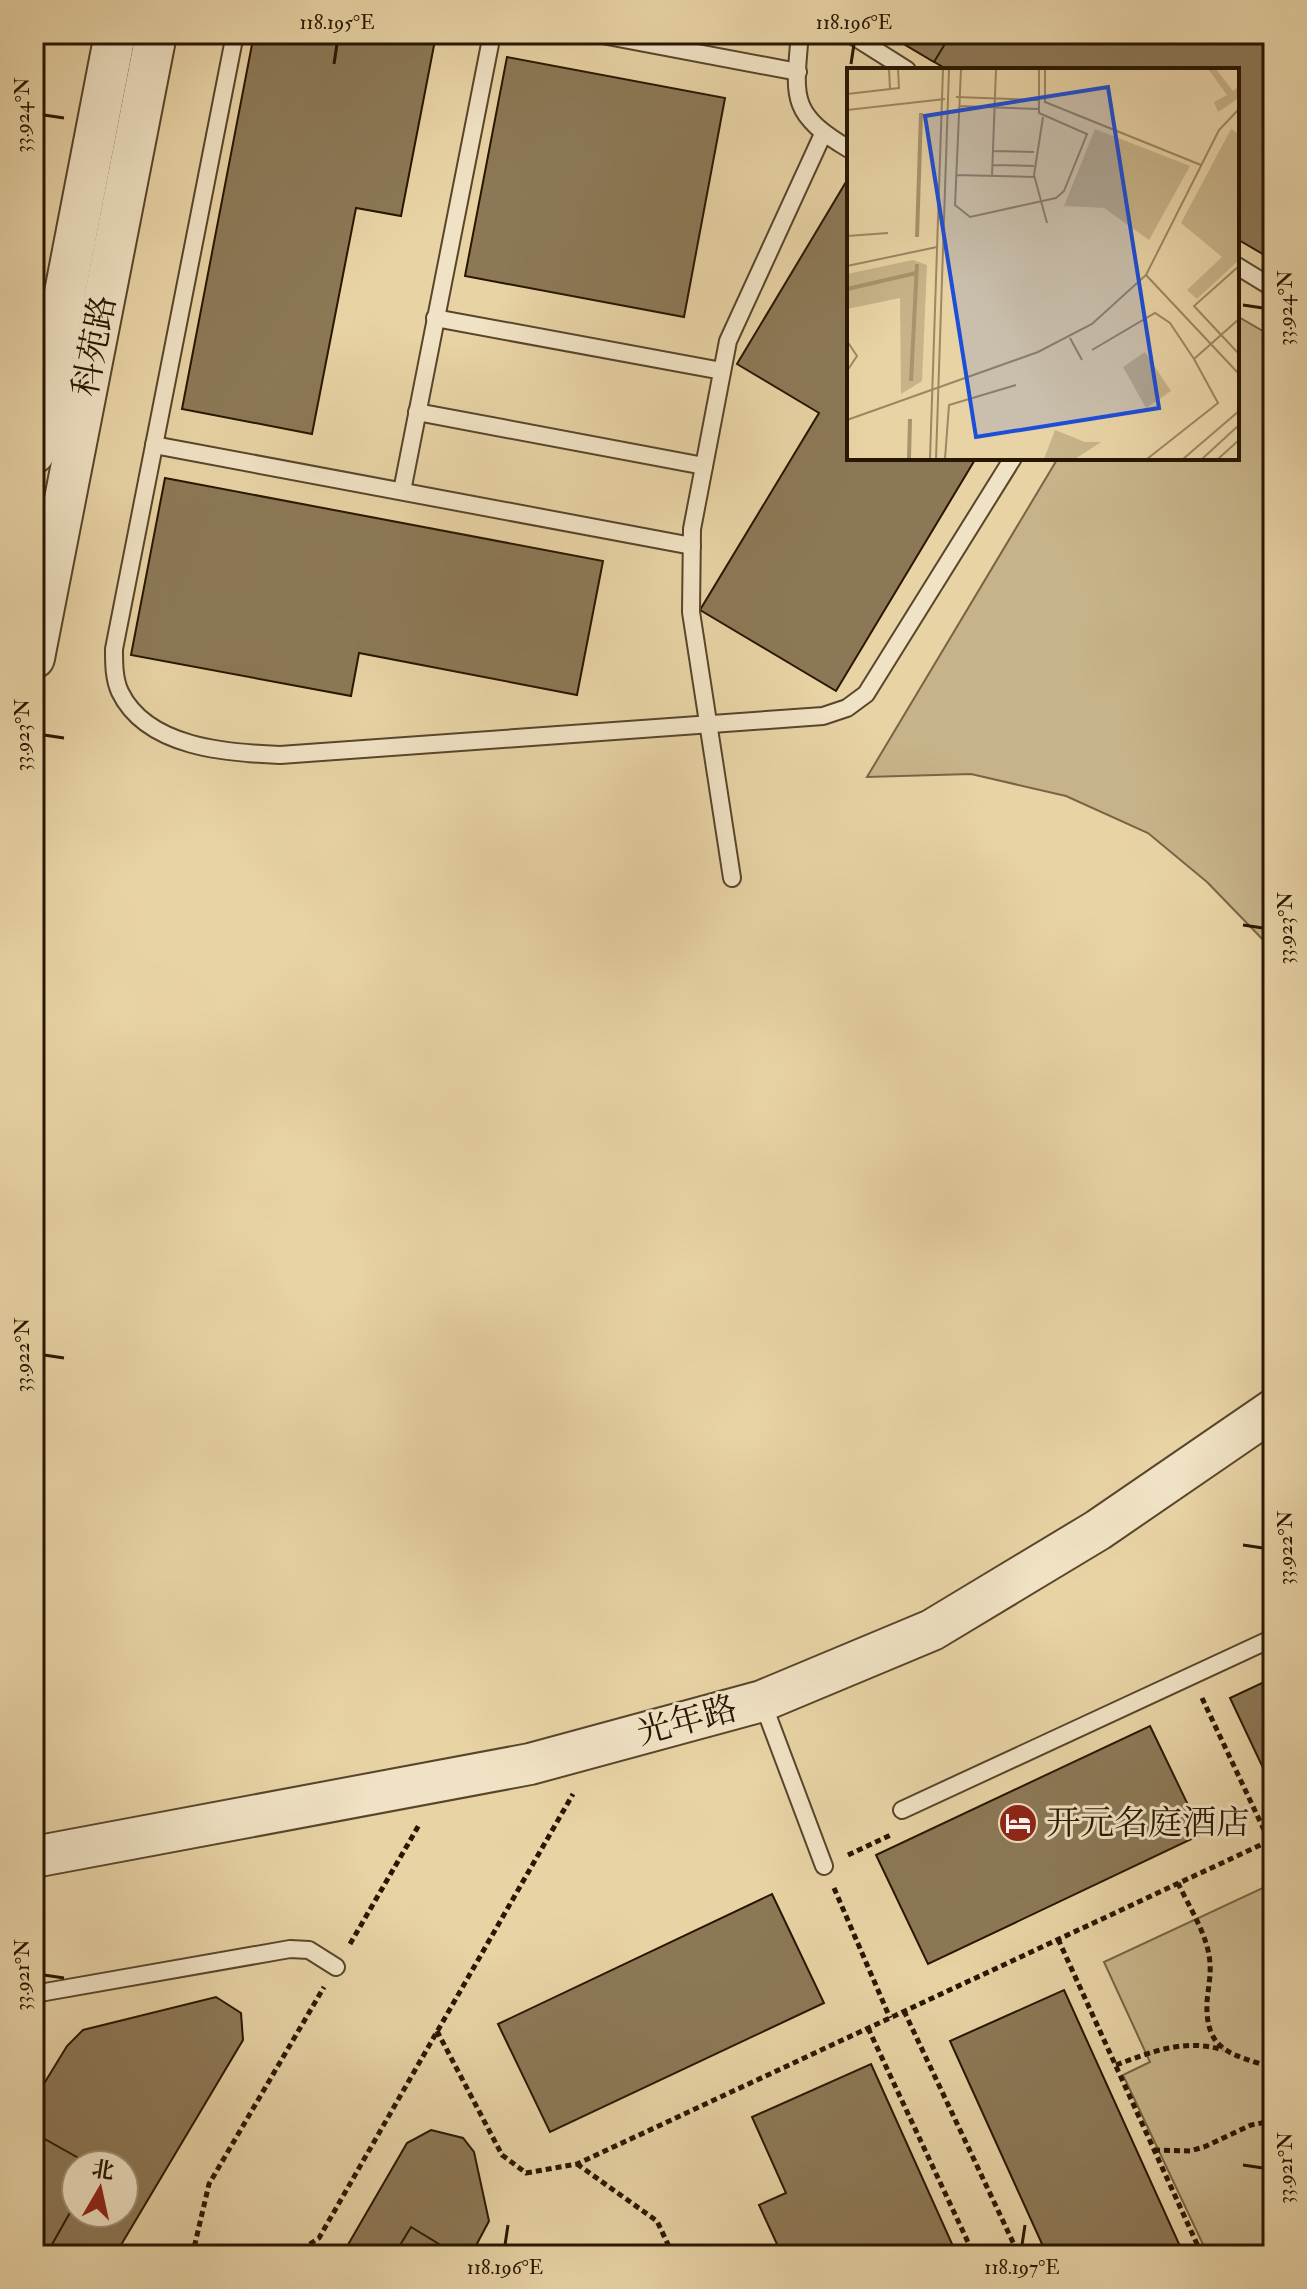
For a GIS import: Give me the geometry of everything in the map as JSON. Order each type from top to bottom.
[{"type":"street","name":"科苑路","points":[[34,453],[115,34]]},
{"type":"street","name":"科苑路","points":[[34,658],[156,34]]},
{"type":"street","name":"光年路","points":[[34,1857],[530,1764],[762,1701],[932,1630],[1098,1530],[1273,1410]]},
{"type":"lane","points":[[235,34],[114,649],[114,671],[120,692],[134,711],[153,726],[201,748],[280,755],[823,716],[847,708],[866,694],[1012,460]]},
{"type":"lane","points":[[402,491],[492,34]]},
{"type":"lane","points":[[597,34],[798,72]]},
{"type":"lane","points":[[800,34],[799,103],[808,120],[823,134],[847,148]]},
{"type":"lane","points":[[850,34],[904,68]]},
{"type":"lane","points":[[732,878],[691,612],[692,529],[733,326],[764,266],[823,134]]},
{"type":"lane","points":[[1239,267],[1273,288]]},
{"type":"lane","points":[[435,318],[722,371]]},
{"type":"lane","points":[[417,412],[704,466]]},
{"type":"lane","points":[[154,445],[692,546]]},
{"type":"lane","points":[[902,1810],[1273,1638]]},
{"type":"lane","points":[[762,1701],[824,1866]]},
{"type":"lane","points":[[34,1994],[290,1949],[309,1950],[336,1967]]},
{"type":"path","points":[[1191,1676],[1273,1849]]},
{"type":"path","points":[[293,2255],[319,2238],[601,1745]]},
{"type":"path","points":[[190,2255],[209,2184],[446,1779]]},
{"type":"path","points":[[890,2018],[824,1866],[894,1833],[902,1810]]},
{"type":"path","points":[[437,2031],[502,2155],[526,2173],[577,2164],[1269,1841]]},
{"type":"path","points":[[1178,1883],[1205,1942],[1210,1963],[1208,2028],[1223,2050]]},
{"type":"path","points":[[1058,1939],[1202,2255]]},
{"type":"path","points":[[904,2011],[1019,2255]]},
{"type":"path","points":[[868,2028],[974,2255]]},
{"type":"path","points":[[1116,2065],[1159,2049],[1204,2044],[1273,2068]]},
{"type":"path","points":[[1154,2150],[1190,2151],[1251,2125],[1273,2121]]},
{"type":"path","points":[[577,2164],[657,2221],[673,2255]]},
{"type":"shaded area","points":[[1239,317],[1273,337],[1273,950],[1207,882],[1148,833],[1066,796],[971,774],[867,777],[1057,460],[1239,460]]},
{"type":"shaded area","points":[[1269,1885],[1273,1893],[1273,2242],[1245,2255],[1208,2255],[1123,2075],[1150,2062],[1104,1962]]},
{"type":"building","points":[[254,34],[436,35],[401,216],[356,208],[312,434],[182,409]]},
{"type":"building","points":[[887,34],[1273,34],[1273,260],[1239,240],[1239,68],[945,68]]},
{"type":"building","points":[[887,34],[951,34],[934,62]]},
{"type":"building","points":[[507,57],[725,98],[684,317],[465,276]]},
{"type":"building","points":[[846,182],[847,460],[975,460],[836,691],[700,610],[819,413],[737,364]]},
{"type":"building","points":[[165,478],[603,561],[577,695],[359,653],[351,696],[131,655]]},
{"type":"building","points":[[1273,1678],[1273,1789],[1230,1698]]},
{"type":"building","points":[[1150,1726],[1202,1834],[928,1964],[876,1855]]},
{"type":"building","points":[[772,1894],[824,2003],[550,2132],[498,2024]]},
{"type":"building","points":[[1064,1990],[1184,2255],[1047,2255],[950,2041]]},
{"type":"building","points":[[216,1997],[241,2013],[243,2040],[140,2213],[140,2149],[60,2149],[60,2229],[130,2229],[115,2255],[34,2255],[34,2100],[67,2046],[83,2030]]},
{"type":"building","points":[[871,2064],[957,2255],[782,2255],[759,2205],[786,2193],[752,2117]]},
{"type":"building","points":[[431,2130],[463,2138],[474,2152],[489,2221],[471,2255],[342,2255],[407,2143]]},
{"type":"building","points":[[34,2133],[62,2149],[60,2149],[61,2229],[46,2255],[34,2255]]},
{"type":"building","points":[[411,2227],[457,2255],[394,2255]]},
{"type":"place","name":"开元名庭酒店","points":[[1018,1823]]}]
